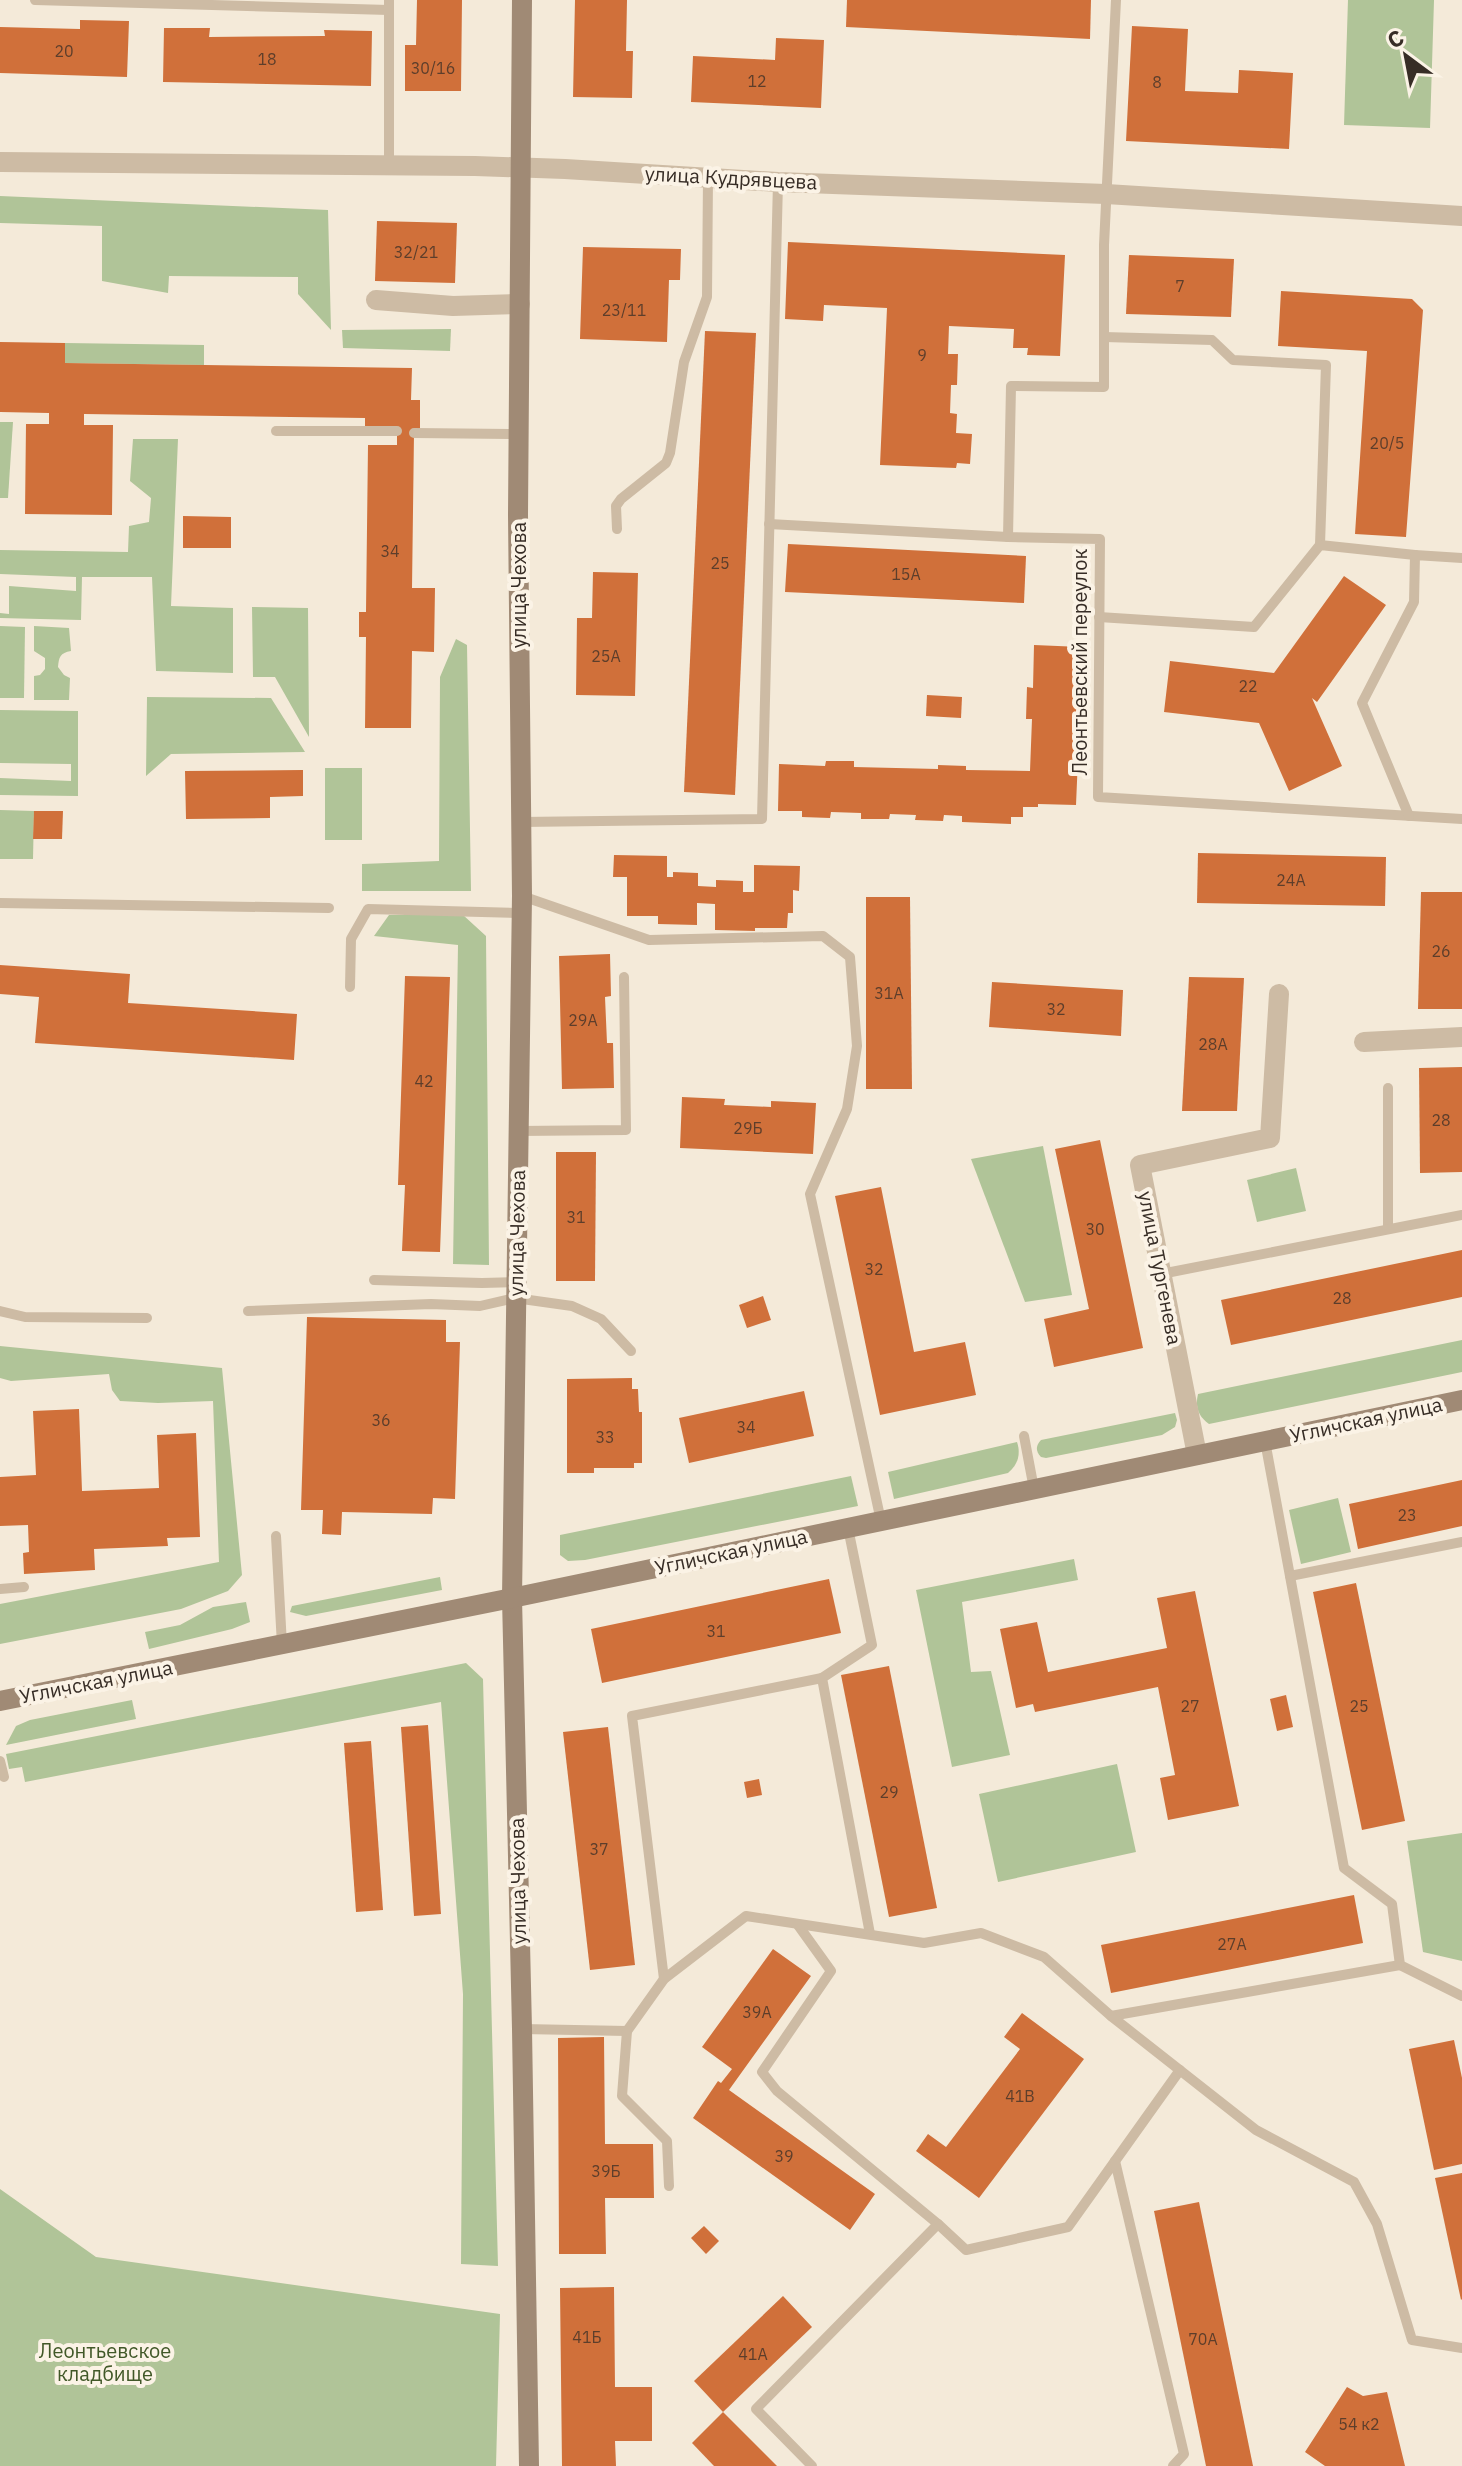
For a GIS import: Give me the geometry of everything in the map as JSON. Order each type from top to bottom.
[{"type":"street","name":"улица Чехова","points":[[522,0],[519,434],[522,904],[512,1598],[529,2466]]},
{"type":"street","name":"улица Кудрявцева","points":[[0,162],[521,168],[778,182],[1106,194],[1462,216]]},
{"type":"street","points":[[376,300],[453,306],[520,304]]},
{"type":"street","name":"улица Тургенева","points":[[1197,1455],[1140,1165],[1270,1138],[1279,994]]},
{"type":"street","points":[[1364,1042],[1462,1037]]},
{"type":"street","name":"Угличская улица","points":[[0,1701],[1462,1400]]},
{"type":"lane","points":[[35,0],[389,5],[389,165]]},
{"type":"lane","points":[[1008,537],[1011,386],[1104,387],[1106,194],[1116,0]]},
{"type":"lane","points":[[617,529],[616,506],[666,463],[670,453],[684,362],[707,297],[708,177]]},
{"type":"lane","points":[[521,822],[762,819],[778,182]]},
{"type":"lane","points":[[1099,617],[1254,627],[1320,545],[1326,365],[1233,360],[1212,340],[1104,337]]},
{"type":"lane","points":[[276,431],[397,431]]},
{"type":"lane","points":[[414,433],[519,434]]},
{"type":"lane","name":"Леонтьевский переулок","points":[[769,524],[1100,539],[1098,797],[1462,819]]},
{"type":"lane","points":[[1320,545],[1462,558]]},
{"type":"lane","points":[[1409,816],[1362,703],[1414,602],[1415,555]]},
{"type":"lane","points":[[0,903],[329,908]]},
{"type":"lane","points":[[350,987],[351,939],[368,909],[554,905],[649,940],[823,936],[850,957],[857,1046],[847,1109],[810,1194],[881,1521]]},
{"type":"lane","points":[[518,1131],[626,1130],[624,977]]},
{"type":"lane","points":[[1388,1088],[1388,1229]]},
{"type":"lane","points":[[1161,1274],[1462,1215]]},
{"type":"lane","points":[[374,1280],[482,1283],[516,1290],[572,1306],[601,1319],[631,1351]]},
{"type":"lane","points":[[248,1311],[431,1304],[480,1306],[516,1290]]},
{"type":"lane","points":[[0,1311],[25,1317],[147,1318]]},
{"type":"lane","points":[[1024,1436],[1034,1489]]},
{"type":"lane","points":[[1265,1441],[1344,1868],[1392,1904],[1400,1965]]},
{"type":"lane","points":[[664,1979],[632,1716],[822,1678],[872,1645],[848,1528]]},
{"type":"lane","points":[[276,1536],[282,1645]]},
{"type":"lane","points":[[1290,1576],[1462,1542]]},
{"type":"lane","points":[[0,1589],[24,1587]]},
{"type":"lane","points":[[822,1678],[870,1934]]},
{"type":"lane","points":[[0,1761],[4,1777]]},
{"type":"lane","points":[[669,2186],[667,2141],[622,2096],[627,2031],[664,1979],[746,1916],[924,1943],[981,1933],[1044,1957],[1111,2016],[1256,2130],[1354,2182],[1377,2224],[1412,2340],[1462,2348]]},
{"type":"lane","points":[[798,1925],[831,1971],[762,2072],[777,2091],[966,2250],[1068,2227],[1180,2070]]},
{"type":"lane","points":[[1111,2016],[1400,1965],[1462,1996]]},
{"type":"lane","points":[[522,2029],[627,2031]]},
{"type":"lane","points":[[1115,2161],[1184,2454],[1173,2466]]},
{"type":"lane","points":[[812,2466],[756,2409],[938,2224]]},
{"type":"green space","points":[[1348,0],[1434,0],[1430,128],[1344,125]]},
{"type":"green space","points":[[0,196],[328,210],[331,330],[298,294],[298,277],[169,276],[168,293],[102,281],[102,226],[0,223]]},
{"type":"green space","points":[[451,329],[450,351],[343,348],[342,330]]},
{"type":"green space","points":[[65,343],[204,345],[204,365],[65,363]]},
{"type":"green space","points":[[0,422],[13,422],[8,498],[0,498]]},
{"type":"green space","points":[[133,439],[178,439],[171,606],[233,608],[233,673],[156,671],[152,577],[82,577],[81,620],[0,618],[0,613],[9,614],[9,586],[76,591],[76,577],[0,574],[0,550],[128,552],[129,526],[149,522],[151,498],[130,481]]},
{"type":"green space","points":[[252,607],[308,608],[309,737],[275,677],[253,677]]},
{"type":"green space","points":[[0,626],[25,627],[24,698],[0,698]]},
{"type":"green space","points":[[34,626],[69,628],[71,651],[61,656],[58,667],[70,678],[69,700],[34,700],[34,676],[45,669],[45,658],[34,651]]},
{"type":"green space","points":[[456,639],[467,645],[471,891],[362,891],[362,864],[439,861],[440,677]]},
{"type":"green space","points":[[147,697],[271,698],[305,752],[171,754],[146,776]]},
{"type":"green space","points":[[0,710],[78,711],[78,796],[0,795],[0,778],[71,781],[71,764],[0,763]]},
{"type":"green space","points":[[325,768],[362,768],[362,840],[325,840]]},
{"type":"green space","points":[[0,810],[34,811],[33,859],[0,859]]},
{"type":"green space","points":[[389,915],[463,915],[486,936],[489,1265],[453,1264],[458,945],[374,936]]},
{"type":"green space","points":[[1043,1146],[1072,1295],[1025,1302],[971,1159]]},
{"type":"green space","points":[[1296,1168],[1306,1211],[1257,1222],[1247,1180]]},
{"type":"green space","points":[[1462,1340],[1462,1372],[1209,1424],[1197,1407],[1198,1394]]},
{"type":"green space","points":[[0,1346],[222,1368],[242,1575],[228,1591],[181,1609],[0,1644],[0,1604],[219,1562],[213,1401],[120,1401],[112,1390],[109,1374],[11,1381],[0,1378]]},
{"type":"green space","points":[[1175,1413],[1175,1427],[1162,1435],[1046,1458],[1041,1457],[1037,1450],[1041,1440]]},
{"type":"green space","points":[[1017,1442],[1018,1459],[1008,1473],[894,1499],[888,1472]]},
{"type":"green space","points":[[851,1476],[858,1506],[585,1560],[568,1561],[560,1555],[560,1535]]},
{"type":"green space","points":[[1338,1498],[1351,1552],[1301,1564],[1289,1510]]},
{"type":"green space","points":[[1074,1559],[1078,1580],[962,1602],[971,1672],[991,1671],[1010,1755],[952,1767],[916,1590]]},
{"type":"green space","points":[[440,1577],[442,1590],[306,1616],[290,1612],[292,1606]]},
{"type":"green space","points":[[246,1602],[250,1622],[149,1649],[145,1632],[180,1625],[213,1607]]},
{"type":"green space","points":[[466,1663],[483,1679],[498,2266],[461,2264],[463,1994],[441,1702],[25,1782],[22,1767],[9,1769],[6,1754]]},
{"type":"green space","points":[[132,1700],[136,1719],[6,1745],[16,1726],[30,1720]]},
{"type":"green space","points":[[1117,1764],[1136,1852],[998,1882],[979,1794]]},
{"type":"green space","points":[[1462,1833],[1462,1961],[1423,1952],[1407,1841]]},
{"type":"green space","name":"Леонтьевское кладбище","points":[[0,2189],[96,2257],[500,2314],[496,2466],[0,2466]]},
{"type":"building","points":[[417,0],[462,0],[461,91],[405,91],[405,45],[416,45]]},
{"type":"building","points":[[575,0],[627,0],[626,51],[633,51],[632,98],[573,97]]},
{"type":"building","points":[[847,0],[1091,0],[1090,39],[846,27]]},
{"type":"building","points":[[80,20],[129,21],[127,77],[0,73],[0,27],[80,29]]},
{"type":"building","points":[[1132,26],[1188,29],[1185,91],[1238,93],[1239,70],[1293,73],[1289,149],[1126,141]]},
{"type":"building","points":[[164,28],[210,28],[209,37],[325,36],[324,30],[372,31],[371,86],[163,82]]},
{"type":"building","points":[[776,38],[824,40],[821,108],[691,102],[693,56],[775,60]]},
{"type":"building","points":[[377,221],[457,223],[455,283],[375,281]]},
{"type":"building","points":[[788,242],[1065,255],[1060,356],[1027,355],[1028,348],[1013,348],[1014,329],[949,326],[948,354],[958,354],[957,385],[951,385],[950,413],[957,414],[956,433],[972,434],[970,464],[957,463],[956,468],[880,465],[887,308],[824,305],[823,321],[785,319]]},
{"type":"building","points":[[583,247],[681,249],[680,280],[669,280],[667,342],[580,339]]},
{"type":"building","points":[[1129,255],[1234,259],[1231,317],[1126,314]]},
{"type":"building","points":[[1281,291],[1412,299],[1423,310],[1406,537],[1355,534],[1367,351],[1278,346]]},
{"type":"building","points":[[705,331],[756,333],[735,795],[684,792]]},
{"type":"building","points":[[0,342],[65,343],[65,363],[412,368],[411,400],[420,400],[420,432],[414,433],[412,588],[435,588],[434,652],[412,651],[411,728],[365,728],[366,637],[359,637],[359,612],[366,612],[368,445],[397,445],[397,431],[365,431],[365,418],[84,414],[84,425],[113,425],[112,515],[25,514],[26,424],[49,424],[49,413],[0,412]]},
{"type":"building","points":[[183,516],[231,517],[231,548],[183,548]]},
{"type":"building","points":[[788,544],[1026,556],[1024,603],[785,592]]},
{"type":"building","points":[[593,572],[638,573],[635,696],[576,695],[577,618],[592,618]]},
{"type":"building","points":[[1344,576],[1386,605],[1317,702],[1312,698],[1342,766],[1289,791],[1259,723],[1164,712],[1170,661],[1274,673]]},
{"type":"building","points":[[1034,645],[1084,649],[1083,695],[1079,695],[1079,716],[1082,716],[1076,805],[1038,804],[1038,807],[1023,807],[1023,817],[1011,817],[1011,824],[962,822],[962,816],[944,815],[943,821],[915,820],[916,815],[890,814],[889,819],[861,819],[861,813],[831,812],[830,818],[802,817],[802,811],[778,811],[779,764],[825,766],[826,761],[854,761],[854,767],[938,769],[938,765],[966,766],[966,770],[1030,771],[1032,719],[1026,719],[1027,687],[1033,688]]},
{"type":"building","points":[[927,695],[962,697],[961,718],[926,716]]},
{"type":"building","points":[[303,770],[303,796],[270,797],[270,818],[186,819],[185,771]]},
{"type":"building","points":[[34,811],[63,811],[62,839],[33,839]]},
{"type":"building","points":[[1198,853],[1386,857],[1385,906],[1197,903]]},
{"type":"building","points":[[614,855],[667,856],[667,877],[673,877],[673,872],[698,873],[698,886],[716,887],[716,880],[743,881],[743,892],[754,892],[754,865],[800,866],[799,891],[793,890],[793,913],[788,913],[787,928],[715,930],[715,904],[697,903],[697,925],[658,924],[658,916],[627,916],[627,877],[613,877]]},
{"type":"building","points":[[1421,892],[1462,892],[1462,1009],[1418,1009]]},
{"type":"building","points":[[866,897],[910,897],[912,1089],[866,1089]]},
{"type":"building","points":[[610,954],[611,996],[605,997],[607,1043],[613,1043],[614,1088],[562,1089],[559,956]]},
{"type":"building","points":[[0,965],[130,974],[128,1003],[297,1014],[294,1060],[35,1043],[39,997],[0,994]]},
{"type":"building","points":[[405,976],[450,977],[440,1252],[402,1251],[405,1185],[398,1185]]},
{"type":"building","points":[[1189,977],[1244,978],[1237,1111],[1182,1111]]},
{"type":"building","points":[[992,982],[1123,990],[1121,1036],[989,1027]]},
{"type":"building","points":[[1462,1067],[1462,1172],[1420,1173],[1419,1068]]},
{"type":"building","points":[[682,1097],[725,1099],[724,1105],[771,1107],[771,1101],[816,1103],[813,1154],[680,1148]]},
{"type":"building","points":[[1100,1140],[1143,1348],[1054,1367],[1044,1319],[1089,1309],[1055,1149]]},
{"type":"building","points":[[556,1152],[596,1152],[595,1281],[556,1281]]},
{"type":"building","points":[[881,1187],[914,1352],[965,1342],[976,1395],[880,1415],[835,1196]]},
{"type":"building","points":[[1462,1250],[1462,1297],[1231,1345],[1221,1300]]},
{"type":"building","points":[[763,1296],[771,1320],[747,1328],[739,1305]]},
{"type":"building","points":[[307,1317],[446,1320],[446,1342],[460,1342],[455,1499],[433,1498],[432,1514],[342,1512],[341,1535],[322,1534],[323,1510],[301,1510]]},
{"type":"building","points":[[632,1378],[632,1389],[638,1389],[639,1412],[642,1412],[642,1463],[634,1463],[634,1468],[594,1468],[594,1473],[567,1473],[567,1379]]},
{"type":"building","points":[[804,1391],[814,1436],[689,1463],[679,1418]]},
{"type":"building","points":[[79,1409],[82,1491],[159,1488],[157,1435],[196,1433],[200,1537],[167,1538],[168,1546],[94,1549],[95,1570],[24,1574],[23,1553],[29,1552],[28,1525],[0,1526],[0,1477],[36,1475],[33,1411]]},
{"type":"building","points":[[1462,1480],[1462,1526],[1358,1549],[1349,1504]]},
{"type":"building","points":[[829,1579],[841,1633],[602,1683],[591,1629]]},
{"type":"building","points":[[1356,1583],[1405,1821],[1362,1830],[1313,1592]]},
{"type":"building","points":[[1195,1591],[1239,1806],[1168,1820],[1160,1778],[1175,1775],[1158,1687],[1035,1712],[1033,1704],[1016,1708],[1000,1629],[1037,1622],[1048,1672],[1167,1648],[1157,1598]]},
{"type":"building","points":[[889,1666],[937,1908],[889,1917],[841,1675]]},
{"type":"building","points":[[1286,1695],[1293,1727],[1277,1731],[1270,1699]]},
{"type":"building","points":[[428,1725],[441,1914],[414,1916],[401,1727]]},
{"type":"building","points":[[608,1727],[635,1965],[590,1970],[563,1732]]},
{"type":"building","points":[[371,1741],[383,1910],[356,1912],[344,1743]]},
{"type":"building","points":[[759,1779],[762,1795],[747,1798],[744,1782]]},
{"type":"building","points":[[1354,1895],[1363,1943],[1111,1993],[1101,1945]]},
{"type":"building","points":[[773,1949],[811,1976],[729,2090],[875,2194],[850,2230],[693,2118],[718,2081],[721,2083],[732,2069],[702,2047]]},
{"type":"building","points":[[1022,2013],[1084,2059],[979,2198],[916,2151],[928,2134],[946,2147],[1020,2049],[1004,2037]]},
{"type":"building","points":[[604,2037],[605,2144],[653,2144],[654,2198],[605,2198],[606,2254],[559,2254],[558,2038]]},
{"type":"building","points":[[1454,2040],[1462,2078],[1462,2164],[1434,2170],[1409,2049]]},
{"type":"building","points":[[1462,2173],[1462,2299],[1461,2300],[1435,2178]]},
{"type":"building","points":[[1199,2202],[1253,2466],[1206,2466],[1154,2211]]},
{"type":"building","points":[[704,2226],[719,2241],[706,2254],[691,2238]]},
{"type":"building","points":[[614,2287],[615,2387],[652,2387],[652,2441],[615,2441],[616,2466],[562,2466],[560,2288]]},
{"type":"building","points":[[783,2296],[812,2327],[723,2412],[694,2381]]},
{"type":"building","points":[[1347,2387],[1363,2396],[1387,2392],[1405,2466],[1325,2466],[1305,2452]]},
{"type":"building","points":[[723,2412],[777,2466],[714,2466],[692,2443]]}]
